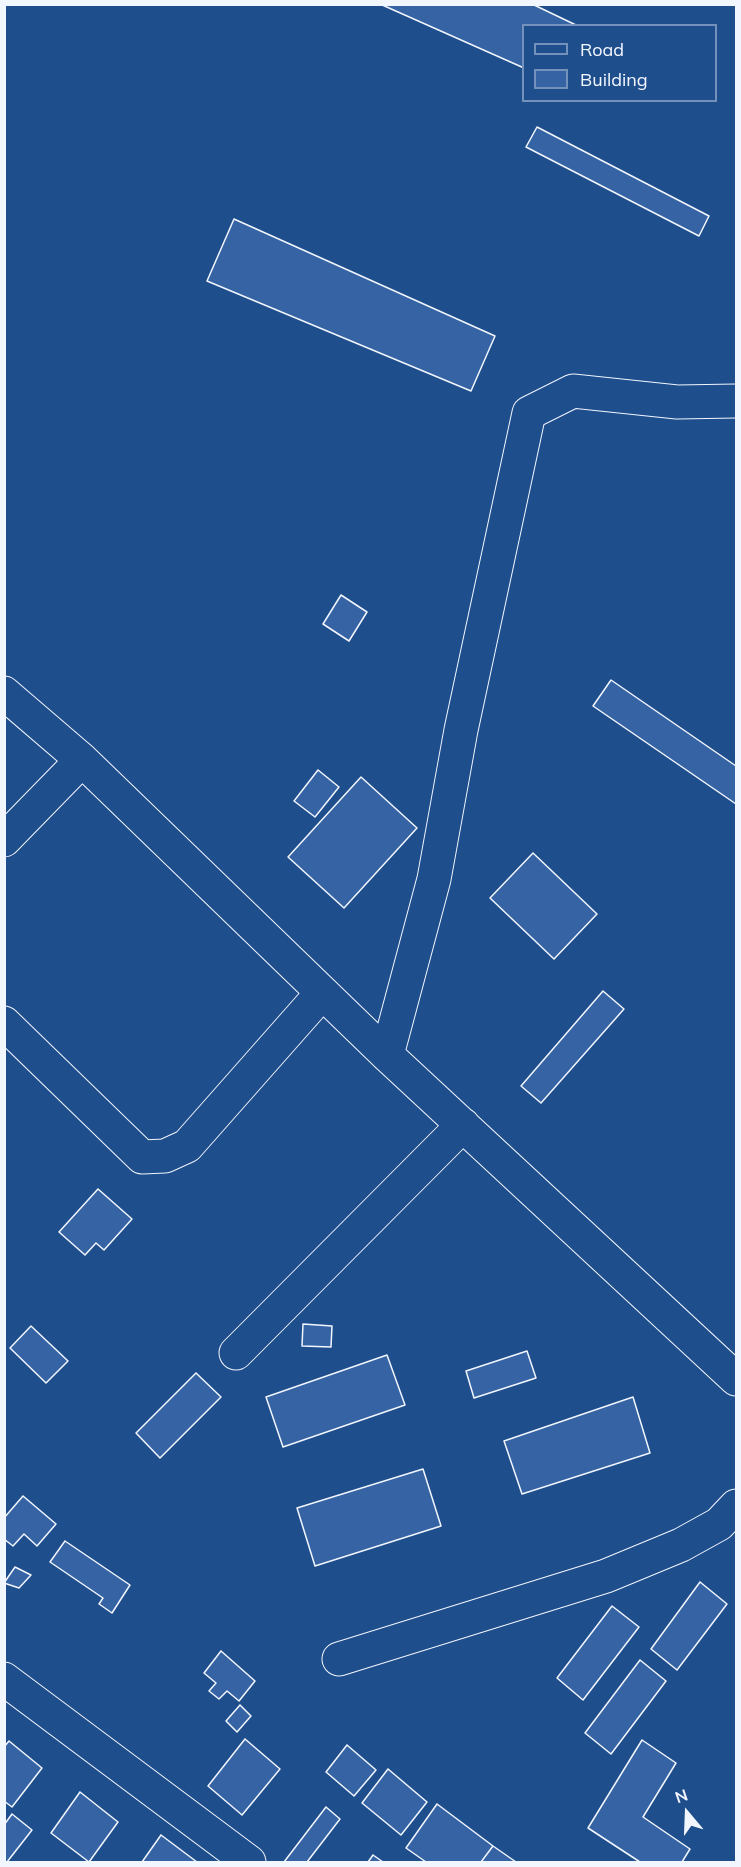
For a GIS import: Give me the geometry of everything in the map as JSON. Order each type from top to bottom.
[{"type":"street","points":[[387,1054],[434,879],[461,730],[529,413],[573,391],[677,402],[736,400]]},
{"type":"street","points":[[4,693],[82,760],[322,993],[736,1379]]},
{"type":"street","points":[[4,840],[82,760]]},
{"type":"street","points":[[4,1023],[142,1157],[165,1156],[187,1146],[322,993]]},
{"type":"street","points":[[236,1353],[463,1125]]},
{"type":"street","points":[[339,1659],[606,1576],[681,1545],[719,1524],[736,1506]]},
{"type":"street","points":[[4,1679],[249,1863]]},
{"type":"building","points":[[380,4],[532,4],[574,24],[522,24],[522,67]]},
{"type":"building","points":[[537,127],[709,216],[699,236],[526,147]]},
{"type":"building","points":[[234,219],[495,336],[471,391],[207,281]]},
{"type":"building","points":[[341,595],[367,612],[349,641],[323,624]]},
{"type":"building","points":[[611,680],[736,766],[736,804],[593,706]]},
{"type":"building","points":[[318,770],[339,787],[315,817],[294,801]]},
{"type":"building","points":[[361,777],[417,828],[344,908],[288,857]]},
{"type":"building","points":[[533,853],[597,914],[554,959],[490,898]]},
{"type":"building","points":[[603,991],[624,1009],[541,1103],[521,1086]]},
{"type":"building","points":[[98,1189],[132,1219],[104,1250],[96,1243],[85,1255],[59,1232]]},
{"type":"building","points":[[303,1324],[332,1326],[331,1347],[302,1346]]},
{"type":"building","points":[[31,1326],[68,1361],[46,1383],[10,1348]]},
{"type":"building","points":[[527,1351],[536,1378],[474,1398],[466,1371]]},
{"type":"building","points":[[387,1355],[405,1405],[283,1447],[266,1397]]},
{"type":"building","points":[[196,1373],[221,1397],[160,1458],[136,1433]]},
{"type":"building","points":[[633,1397],[650,1453],[522,1494],[504,1441]]},
{"type":"building","points":[[423,1469],[441,1526],[315,1566],[297,1508]]},
{"type":"building","points":[[23,1496],[56,1524],[37,1546],[24,1534],[13,1546],[4,1539],[4,1518]]},
{"type":"building","points":[[65,1541],[130,1585],[112,1613],[99,1604],[103,1598],[50,1562]]},
{"type":"building","points":[[15,1567],[31,1575],[19,1588],[4,1583]]},
{"type":"building","points":[[700,1582],[727,1604],[677,1670],[651,1649]]},
{"type":"building","points":[[612,1606],[639,1627],[583,1700],[557,1678]]},
{"type":"building","points":[[221,1651],[255,1681],[239,1701],[227,1691],[219,1699],[209,1691],[216,1683],[204,1673]]},
{"type":"building","points":[[640,1660],[666,1681],[611,1754],[585,1733]]},
{"type":"building","points":[[240,1705],[251,1716],[237,1732],[226,1721]]},
{"type":"building","points":[[245,1739],[280,1769],[242,1815],[208,1786]]},
{"type":"building","points":[[642,1740],[676,1763],[643,1817],[690,1849],[682,1862],[640,1862],[588,1828]]},
{"type":"building","points":[[9,1741],[42,1768],[12,1807],[4,1801],[4,1747]]},
{"type":"building","points":[[347,1745],[376,1770],[354,1796],[326,1772]]},
{"type":"building","points":[[388,1769],[427,1802],[401,1835],[362,1803]]},
{"type":"building","points":[[80,1792],[118,1822],[89,1862],[51,1833]]},
{"type":"building","points":[[437,1804],[493,1846],[481,1862],[426,1862],[406,1848]]},
{"type":"building","points":[[326,1807],[340,1819],[307,1862],[284,1862]]},
{"type":"building","points":[[12,1814],[32,1830],[7,1862],[4,1862],[4,1825]]},
{"type":"building","points":[[161,1835],[197,1862],[142,1862]]},
{"type":"building","points":[[493,1846],[516,1862],[481,1862]]},
{"type":"building","points":[[373,1855],[383,1862],[368,1862]]}]
